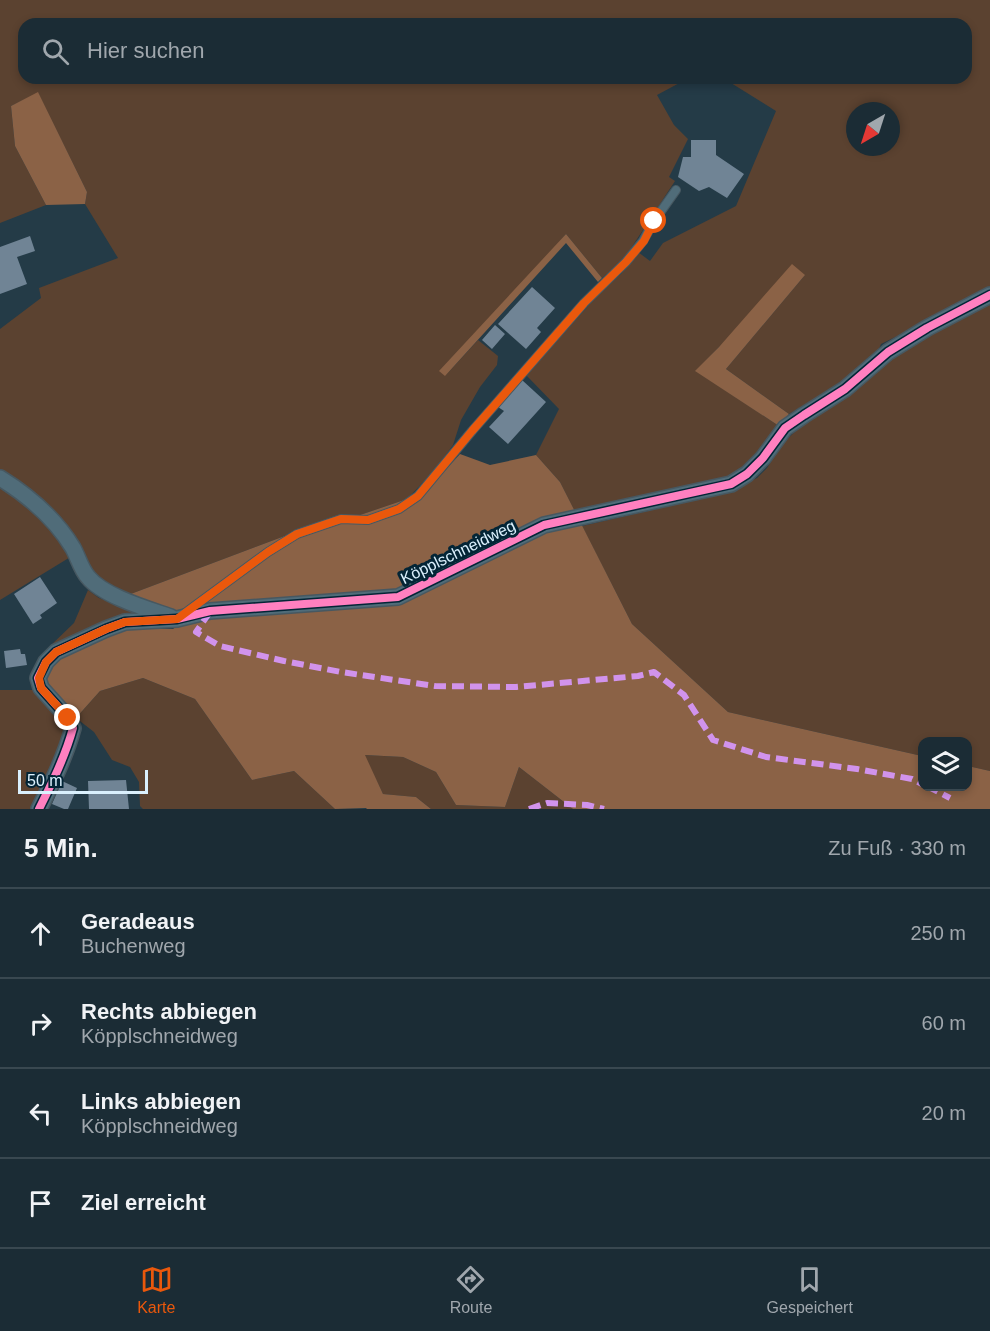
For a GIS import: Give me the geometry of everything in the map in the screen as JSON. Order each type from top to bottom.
[{"type":"street","name":"Köpplschneidweg","points":[[39,809],[54,781],[73,728],[68,718],[41,688],[39,678],[46,662],[56,652],[125,622],[177,619],[210,611],[398,597],[544,525],[731,484],[747,474],[763,458],[785,428],[846,389],[888,352],[927,328],[990,295]]},
{"type":"street","points":[[0,478],[39,506],[58,526],[88,577],[102,590],[133,604],[177,619]]},
{"type":"lane","points":[[177,619],[268,552],[297,534],[341,519],[368,520],[399,509],[418,496],[584,303],[644,241],[654,221],[676,190]]},
{"type":"shaded area","points":[[0,0],[990,0],[990,286],[881,344],[876,356],[834,388],[789,414],[726,369],[805,275],[719,347],[696,371],[779,426],[756,457],[737,473],[715,481],[576,514],[560,482],[536,455],[559,409],[526,375],[605,287],[621,274],[638,252],[650,261],[663,243],[736,206],[776,111],[733,84],[972,84],[972,18],[18,18],[18,84],[678,84],[657,95],[674,125],[688,139],[669,177],[675,181],[622,262],[602,278],[566,234],[445,376],[478,340],[498,356],[497,365],[480,387],[461,420],[453,445],[435,470],[407,499],[360,515],[338,516],[128,595],[108,586],[92,572],[0,472],[0,329],[41,298],[39,288],[118,258],[85,204],[87,192],[38,93],[11,106],[15,146],[46,205],[0,223]]},
{"type":"shaded area","points":[[38,92],[87,192],[85,204],[46,205],[15,146],[11,106]]},
{"type":"shaded area","points":[[566,234],[602,278],[598,282],[566,243],[445,376],[439,371]]},
{"type":"shaded area","points":[[792,264],[805,275],[726,369],[789,414],[779,426],[695,371]]},
{"type":"shaded area","points":[[990,302],[990,771],[972,767],[972,737],[918,737],[918,755],[728,712],[632,624],[582,526],[696,500],[741,486],[757,478],[767,468],[782,444],[801,426],[863,383],[906,348]]},
{"type":"shaded area","points":[[460,454],[490,465],[536,455],[560,482],[632,624],[728,712],[918,755],[918,791],[972,791],[972,767],[990,771],[990,809],[573,809],[519,767],[505,807],[456,805],[436,772],[403,757],[365,755],[383,794],[416,797],[431,809],[335,809],[294,771],[252,780],[195,699],[143,678],[100,691],[67,728],[35,690],[57,659],[126,628],[173,629],[183,621],[128,595],[338,516],[360,515],[407,499],[415,503]]},
{"type":"shaded area","points":[[0,484],[53,527],[72,556],[0,600]]},
{"type":"shaded area","points":[[88,590],[99,598],[150,617],[123,616],[108,619],[66,643],[47,649],[74,623]]},
{"type":"shaded area","points":[[143,678],[195,699],[252,780],[294,771],[335,809],[143,809],[140,806],[139,782],[130,767],[112,760],[94,732],[76,718],[100,691]]},
{"type":"shaded area","points":[[0,690],[35,690],[67,728],[57,760],[33,809],[0,809]]},
{"type":"shaded area","points":[[364,755],[403,757],[436,772],[456,805],[505,807],[519,767],[573,809],[431,809],[416,797],[383,794]]},
{"type":"building","points":[[691,140],[716,140],[716,155],[744,174],[727,198],[709,187],[699,191],[678,177],[683,157],[691,157]]},
{"type":"building","points":[[30,236],[35,251],[17,257],[27,284],[0,294],[0,247]]},
{"type":"building","points":[[532,287],[555,308],[537,328],[541,332],[526,349],[498,324]]},
{"type":"building","points":[[495,325],[505,334],[492,349],[482,340]]},
{"type":"building","points":[[522,380],[546,402],[508,444],[489,427],[504,411],[498,407]]},
{"type":"building","points":[[40,577],[57,603],[40,615],[42,618],[33,624],[14,594]]},
{"type":"building","points":[[20,649],[21,654],[25,654],[27,665],[6,668],[4,651]]},
{"type":"building","points":[[126,780],[129,809],[89,809],[88,781]]},
{"type":"building","points":[[62,781],[77,788],[68,809],[52,804]]},
{"type":"marked path","points":[[210,612],[196,632],[220,646],[341,672],[435,686],[516,687],[638,676],[654,672],[684,695],[713,740],[766,757],[857,769],[918,782]]},
{"type":"marked path","points":[[937,791],[950,798]]},
{"type":"marked path","points":[[529,809],[547,803],[587,805],[604,809]]},
{"type":"cycle path","points":[[39,809],[62,760],[73,728],[68,718],[41,688],[38,678],[46,662],[56,652],[125,622],[177,619],[210,611],[398,597],[544,525],[731,484],[747,474],[763,458],[785,428],[845,389],[888,352],[927,328],[990,295]]},
{"type":"route","points":[[68,718],[41,688],[39,678],[46,662],[56,652],[125,622],[177,619],[268,552],[297,534],[341,519],[368,520],[399,509],[418,496],[584,303],[626,262],[644,241],[654,221]]}]
